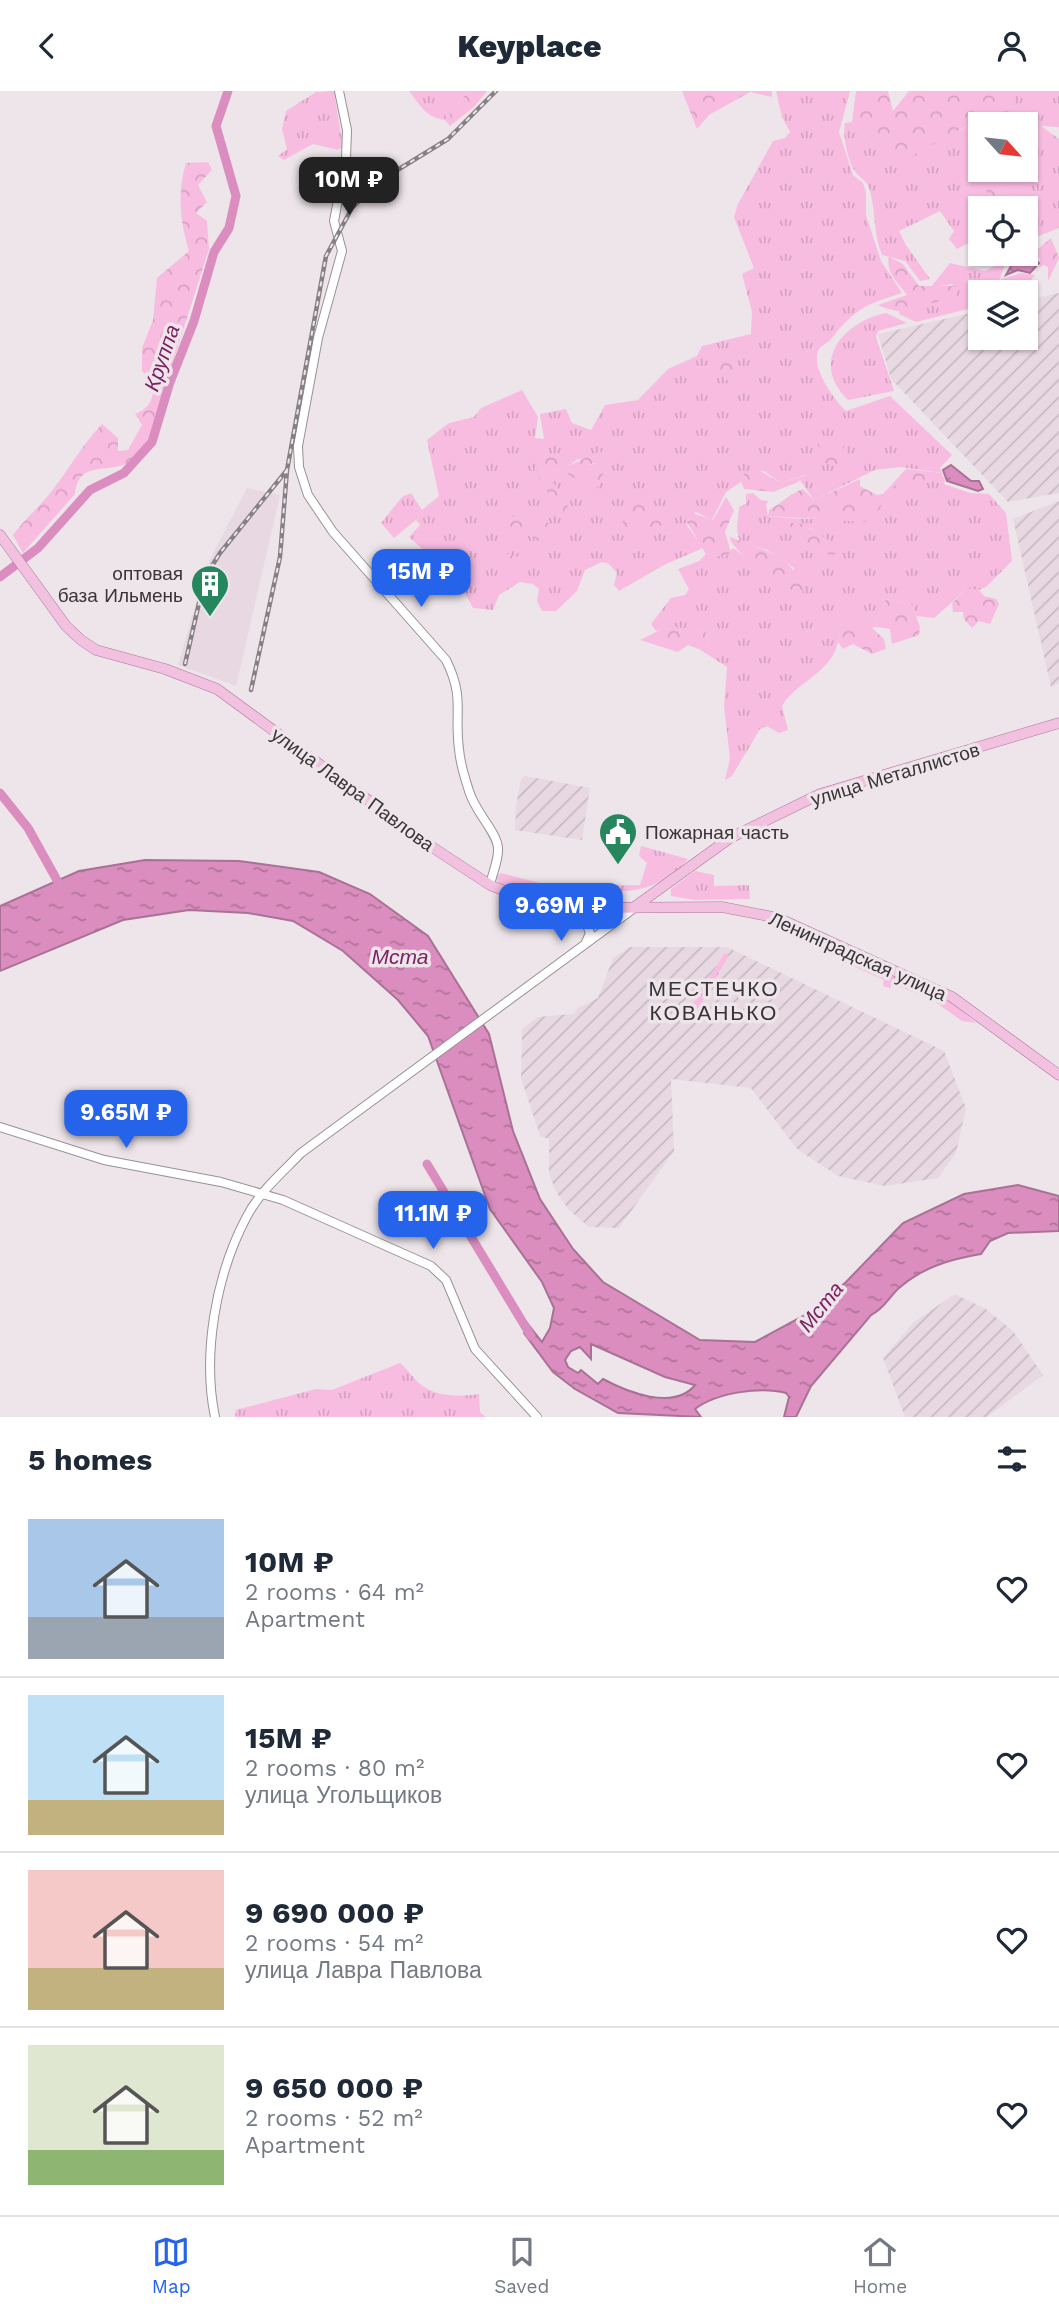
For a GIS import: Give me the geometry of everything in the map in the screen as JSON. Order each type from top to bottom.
[{"type":"main road","name":"улица Лавра Павлова","points":[[0,535],[66,625],[81,641],[96,650],[164,669],[217,689],[432,847],[490,885],[519,897],[571,908],[633,909]]},
{"type":"main road","name":"улица Металлистов","points":[[633,909],[730,838],[820,794],[1059,723]]},
{"type":"main road","name":"Ленинградская улица","points":[[633,909],[722,907],[778,918],[952,997],[1017,1041],[1059,1075]]},
{"type":"street","points":[[339,91],[347,130],[346,158],[334,221],[342,251],[318,338],[298,446],[303,484],[333,532],[446,660],[455,678],[460,696],[458,748],[463,770],[474,809],[496,837],[499,851],[490,885]]},
{"type":"street","points":[[571,908],[585,920],[590,933],[585,944]]},
{"type":"street","points":[[215,1417],[210,1391],[211,1343],[224,1278],[246,1218],[261,1194],[301,1153],[633,909]]},
{"type":"street","points":[[0,1127],[104,1160],[221,1182],[284,1200],[431,1266],[446,1280],[475,1349],[537,1417]]},
{"type":"shaded area","points":[[1059,293],[1059,493],[1008,502],[891,379],[878,334],[968,314],[968,350],[1038,350],[1038,297]]},
{"type":"shaded area","points":[[247,488],[280,495],[236,686],[178,665],[207,565]]},
{"type":"shaded area","points":[[1059,501],[1059,683],[1051,687],[1013,519]]},
{"type":"shaded area","points":[[525,776],[590,788],[582,840],[515,830],[521,779]]},
{"type":"shaded area","points":[[630,947],[727,947],[944,1051],[966,1108],[956,1153],[938,1178],[885,1186],[838,1176],[797,1149],[751,1088],[671,1079],[674,1151],[619,1228],[589,1227],[569,1210],[555,1190],[549,1173],[549,1139],[540,1136],[521,1078],[522,1029],[538,1017],[573,1014],[578,1008],[598,998],[613,958]]},
{"type":"shaded area","points":[[955,1294],[986,1309],[1013,1331],[1043,1375],[987,1417],[905,1417],[883,1358],[914,1322]]},
{"type":"green space","points":[[334,91],[343,147],[338,150],[313,144],[284,160],[278,156],[287,149],[282,129],[286,111],[316,92]]},
{"type":"green space","points":[[409,91],[468,91],[445,120],[428,114]]},
{"type":"green space","points":[[468,91],[487,91],[474,107],[450,126],[445,120]]},
{"type":"green space","points":[[682,91],[772,91],[772,97],[750,92],[709,115],[697,129]]},
{"type":"green space","points":[[776,91],[850,91],[839,132],[853,175],[863,183],[866,215],[881,261],[902,293],[870,304],[854,314],[819,349],[817,364],[830,391],[846,411],[890,396],[952,455],[940,468],[942,473],[900,467],[875,470],[814,500],[800,480],[807,474],[781,483],[764,471],[744,473],[741,482],[726,492],[712,520],[696,512],[686,524],[703,548],[664,565],[619,591],[614,585],[617,573],[609,564],[602,562],[585,570],[577,591],[556,611],[542,611],[537,601],[539,589],[533,584],[520,582],[499,595],[493,610],[473,608],[459,582],[409,537],[420,525],[416,520],[394,538],[381,523],[402,497],[411,493],[422,510],[439,496],[427,440],[449,423],[474,417],[481,408],[522,390],[538,417],[535,438],[544,439],[540,414],[566,409],[572,423],[591,430],[605,405],[638,400],[668,369],[697,356],[702,346],[751,334],[752,312],[742,274],[754,268],[734,217],[738,204],[773,141],[785,138],[790,132],[782,117]],"holes":[[[538,452],[568,466],[578,459],[609,462],[552,470],[551,480]],[[481,512],[548,523],[538,540]]]},
{"type":"green space","points":[[856,91],[888,91],[893,111],[909,91],[1013,91],[1013,112],[968,112],[968,125],[906,159],[871,143],[852,122]]},
{"type":"green space","points":[[1013,91],[1059,91],[1059,127],[1041,126],[1059,139],[1059,228],[1038,236],[1038,196],[1009,196],[999,182],[1038,182],[1038,112],[1012,112]]},
{"type":"green space","points":[[852,122],[871,143],[959,131],[968,126],[968,182],[994,182],[986,196],[968,196],[968,243],[957,249],[949,239],[954,231],[940,211],[899,231],[930,279],[920,281],[905,261],[882,255],[869,188],[848,157],[845,123]]},
{"type":"green space","points":[[208,162],[212,170],[198,185],[207,202],[196,213],[207,221],[209,249],[148,440],[129,462],[88,472],[82,476],[75,494],[23,553],[13,535],[42,503],[102,424],[118,438],[118,451],[128,450],[142,425],[135,414],[148,406],[153,393],[154,383],[142,371],[142,348],[153,320],[157,278],[189,251],[181,207],[181,185],[186,163]]},
{"type":"green space","points":[[999,182],[1009,196],[986,196],[989,185]]},
{"type":"green space","points":[[1051,238],[1059,258],[1048,281],[1048,267],[1043,265],[1039,268],[1038,249]]},
{"type":"green space","points":[[889,257],[903,264],[919,286],[956,286],[957,297],[924,305],[924,314],[887,309],[878,305],[907,295],[891,273]]},
{"type":"green space","points":[[950,263],[985,271],[994,266],[1004,266],[999,280],[968,280],[968,309],[916,322],[899,314],[900,309],[924,314],[924,305],[948,297],[953,284],[931,287]]},
{"type":"green space","points":[[1021,273],[1035,275],[1031,280],[1001,279]]},
{"type":"green space","points":[[886,313],[907,323],[878,331],[876,337],[894,391],[848,400],[837,386],[831,372],[836,346],[856,325]]},
{"type":"green space","points":[[724,361],[734,361],[734,369],[739,371],[750,367],[755,373],[730,382],[717,373]]},
{"type":"green space","points":[[823,439],[838,442],[846,450],[848,454],[839,468],[814,459],[833,456],[819,447],[817,443]]},
{"type":"green space","points":[[600,451],[609,462],[595,491],[584,487],[598,466],[594,463],[584,467],[577,480],[560,469],[552,470],[552,480],[571,512],[564,516],[540,481],[534,460],[539,452],[559,458],[568,466]]},
{"type":"green space","points":[[755,468],[781,483],[809,474],[796,483],[773,492],[744,489],[741,482],[744,473]]},
{"type":"green space","points":[[906,469],[942,473],[945,481],[909,481],[894,486],[876,515],[865,522],[768,516],[769,510],[803,489],[814,500],[860,479],[860,486],[877,495],[883,494]]},
{"type":"green space","points":[[909,481],[945,481],[944,484],[970,493],[989,494],[1006,513],[1012,561],[986,587],[979,590],[967,589],[934,618],[916,616],[912,605],[886,599],[883,611],[875,616],[877,627],[862,630],[840,626],[837,646],[831,658],[782,706],[788,730],[779,733],[767,726],[760,729],[732,776],[725,780],[730,759],[724,706],[727,667],[699,649],[710,644],[705,631],[668,627],[656,631],[651,624],[671,598],[685,595],[689,589],[678,569],[699,561],[706,554],[725,557],[733,548],[793,591],[794,568],[767,550],[740,541],[737,527],[739,507],[746,504],[746,494],[753,493],[761,500],[768,501],[768,516],[795,519],[836,518],[876,515],[893,486]],"holes":[[[784,522],[812,529],[831,556],[806,544]]]},
{"type":"green space","points":[[726,497],[734,510],[725,532],[731,552],[725,557],[706,554],[685,519],[689,512],[713,520]]},
{"type":"green space","points":[[652,503],[664,517],[660,528],[647,535],[621,535],[623,520],[632,504]]},
{"type":"green space","points":[[478,511],[549,523],[558,532],[538,540]]},
{"type":"green space","points":[[783,522],[802,524],[832,542],[836,554],[831,556],[806,544]]},
{"type":"green space","points":[[730,537],[765,550],[786,563],[800,581],[803,594],[786,587],[761,570],[739,551]]},
{"type":"green space","points":[[486,549],[516,556],[526,562],[522,569],[508,568]]},
{"type":"green space","points":[[967,589],[979,590],[984,596],[996,599],[999,604],[990,624],[979,621],[972,628],[964,619],[963,612],[953,612],[952,603]]},
{"type":"green space","points":[[886,599],[912,605],[920,627],[919,635],[892,644],[890,629],[877,627],[875,616],[883,611]]},
{"type":"green space","points":[[840,619],[856,621],[862,630],[871,627],[884,639],[886,649],[872,654],[853,644],[843,649],[838,642]]},
{"type":"green space","points":[[668,626],[705,631],[710,644],[699,649],[688,645],[678,652],[640,640]]},
{"type":"green space","points":[[641,846],[688,859],[667,878],[641,889],[613,891],[585,886],[640,885],[647,863],[639,856]]},
{"type":"green space","points":[[695,871],[714,875],[714,886],[749,885],[750,899],[695,900],[671,896],[671,889]]},
{"type":"green space","points":[[501,873],[563,889],[598,893],[628,903],[594,904],[547,899],[500,883],[494,878]]},
{"type":"green space","points":[[724,954],[728,954],[728,957],[696,1013],[692,1014],[690,1009]]},
{"type":"green space","points":[[848,956],[947,998],[976,1023],[962,1021],[931,999],[893,984],[890,988],[883,986],[884,980],[844,962],[842,967],[843,957]]},
{"type":"green space","points":[[400,1363],[419,1383],[432,1391],[456,1396],[479,1394],[480,1412],[486,1417],[235,1417],[236,1410],[316,1389],[332,1390]]},
{"type":"water","points":[[1011,266],[1036,266],[1030,273],[1018,270],[1006,275]]},
{"type":"water","points":[[951,465],[971,481],[979,481],[983,489],[978,491],[947,481],[943,470]]},
{"type":"water","name":"Мста","points":[[145,860],[239,861],[319,872],[370,894],[428,936],[489,1034],[513,1131],[540,1199],[573,1249],[603,1282],[700,1340],[755,1342],[805,1315],[846,1282],[903,1223],[964,1194],[1018,1185],[1059,1196],[1059,1231],[1008,1233],[990,1241],[981,1254],[938,1265],[908,1281],[871,1315],[811,1386],[796,1417],[784,1417],[789,1397],[786,1393],[764,1390],[739,1392],[704,1403],[695,1409],[701,1417],[618,1413],[575,1389],[553,1372],[524,1333],[527,1323],[542,1342],[550,1328],[554,1308],[542,1282],[490,1209],[428,1036],[398,1000],[343,951],[293,921],[248,913],[189,910],[123,920],[0,971],[0,906],[79,871]],"holes":[[[591,1344],[665,1377],[695,1385],[686,1393],[675,1397],[650,1397],[603,1379],[598,1384],[581,1370],[578,1373],[568,1367],[565,1360],[571,1351],[580,1347],[591,1359]]]},
{"type":"waterway","name":"Круппа","points":[[0,577],[38,548],[90,490],[124,473],[152,442],[170,382],[194,321],[214,252],[229,228],[236,196],[216,126],[228,91]]},
{"type":"waterway","name":"Круппа","points":[[0,793],[28,828],[63,891]]},
{"type":"waterway","points":[[427,1164],[531,1336]]},
{"type":"railway","points":[[251,690],[280,557],[287,470],[326,256],[352,208],[378,182],[448,139],[496,91]]},
{"type":"railway","points":[[185,664],[205,577],[220,553],[287,470]]},
{"type":"place","name":"оптовая база Ильмень","points":[[210,618]]},
{"type":"place","name":"Пожарная часть","points":[[618,866]]},
{"type":"district","name":"МЕСТЕЧКО КОВАНЬКО","points":[[714,1001]]}]
